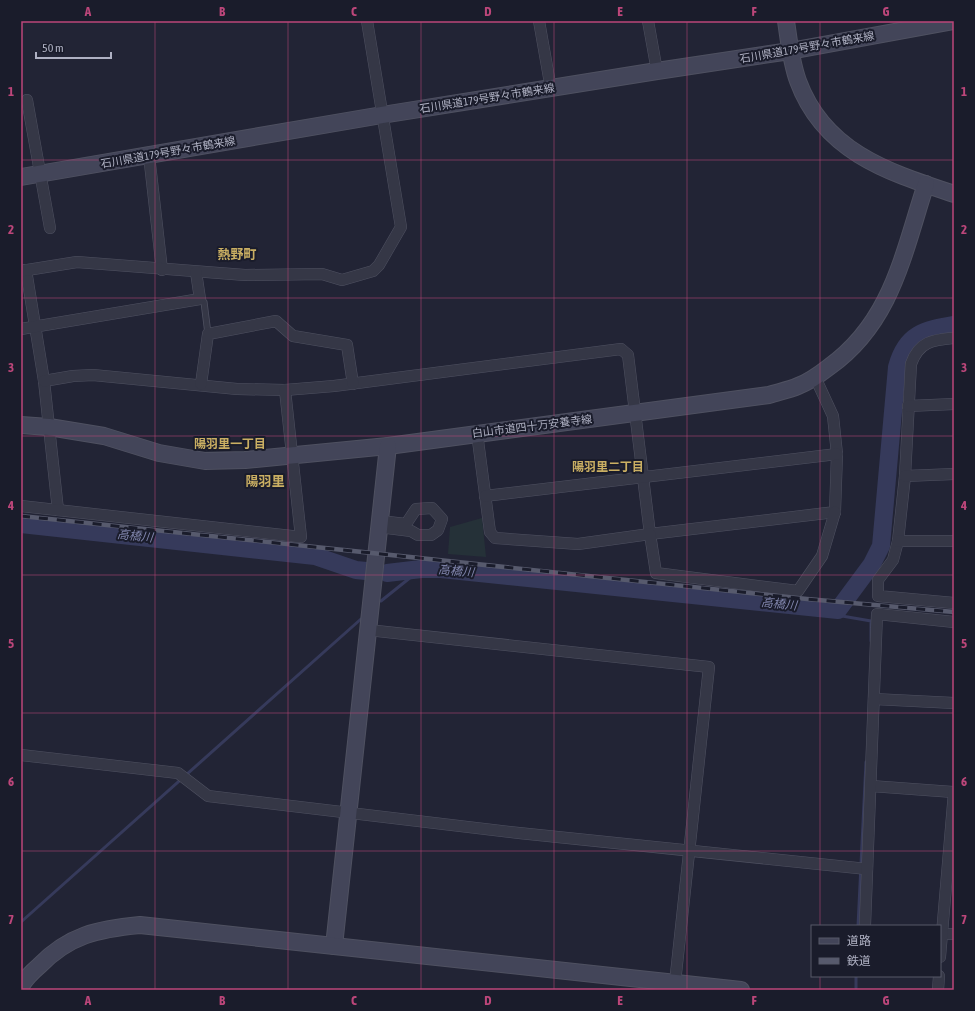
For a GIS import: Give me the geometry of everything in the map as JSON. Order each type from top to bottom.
[{"type":"street","points":[[58,510],[44,381],[36,326],[24,270],[77,262],[162,270],[219,272],[244,275],[322,274],[342,280],[373,271],[383,259],[401,227],[367,21]]},
{"type":"street","points":[[539,21],[551,88]]},
{"type":"street","points":[[648,21],[657,71]]},
{"type":"street","points":[[786,21],[790,51],[798,81],[812,110],[830,134],[870,162],[887,170],[954,194]]},
{"type":"street","name":"石川県道179号野々市鶴来線","points":[[21,178],[382,115],[790,51],[954,21]]},
{"type":"street","points":[[27,100],[50,228]]},
{"type":"street","points":[[149,155],[162,270]]},
{"type":"street","name":"白山市道四十万安養寺線","points":[[21,425],[49,427],[104,436],[159,453],[204,461],[245,460],[388,446],[477,433],[754,398],[799,386],[814,377],[850,350],[871,326],[893,286],[926,184]]},
{"type":"street","points":[[21,328],[200,299],[196,272]]},
{"type":"street","points":[[201,384],[208,334],[276,322],[293,336],[348,345],[353,384]]},
{"type":"street","points":[[954,338],[927,342],[914,354],[911,364],[905,476],[898,541],[893,560],[878,580],[878,596],[954,603]]},
{"type":"street","points":[[44,381],[73,376],[93,375],[201,384],[237,389],[285,390],[353,384],[621,349],[628,355],[656,574],[798,591],[822,556],[835,512],[837,454],[833,416],[814,377]]},
{"type":"street","points":[[21,506],[301,537],[285,390]]},
{"type":"street","points":[[908,406],[954,404]]},
{"type":"street","points":[[477,433],[490,532],[495,538],[546,543],[578,544],[835,512]]},
{"type":"street","points":[[334,946],[388,446]]},
{"type":"street","points":[[485,496],[837,454]]},
{"type":"street","points":[[905,476],[954,474]]},
{"type":"street","points":[[432,508],[442,519],[438,530],[431,535],[418,535],[411,531],[379,524],[406,524],[416,509],[432,508]]},
{"type":"street","points":[[898,541],[954,541]]},
{"type":"street","points":[[866,925],[863,868],[871,786],[877,614],[954,622]]},
{"type":"street","points":[[368,630],[709,667],[675,983]]},
{"type":"street","points":[[874,699],[954,703]]},
{"type":"street","points":[[21,755],[140,768],[183,777],[208,796],[519,833],[863,868]]},
{"type":"street","points":[[871,786],[954,792],[941,934],[954,934]]},
{"type":"street","points":[[21,986],[34,970],[64,944],[86,934],[109,928],[140,925],[741,990]]},
{"type":"street","points":[[938,990],[939,977]]},
{"type":"lane","points":[[200,299],[204,302],[208,334]]},
{"type":"shaded area","points":[[482,518],[486,557],[448,554],[450,527]]},
{"type":"waterway","name":"高橋川","points":[[387,573],[421,569],[441,569],[838,610],[872,564],[881,546],[897,367],[901,356],[905,347],[918,336],[934,329],[954,325]]},
{"type":"waterway","name":"高橋川","points":[[21,524],[315,556],[356,570],[366,571]]},
{"type":"waterway","points":[[381,601],[421,569]]},
{"type":"waterway","points":[[838,610],[842,616],[871,621],[871,641]]},
{"type":"waterway","points":[[21,922],[361,619]]},
{"type":"waterway","points":[[858,925],[866,762]]},
{"type":"waterway","points":[[856,977],[856,988]]},
{"type":"railway","points":[[21,516],[807,599],[954,612]]},
{"type":"district","name":"熱野町","points":[[237,254]]},
{"type":"district","name":"陽羽里一丁目","points":[[230,444]]},
{"type":"district","name":"陽羽里二丁目","points":[[608,467]]},
{"type":"district","name":"陽羽里","points":[[265,481]]}]
